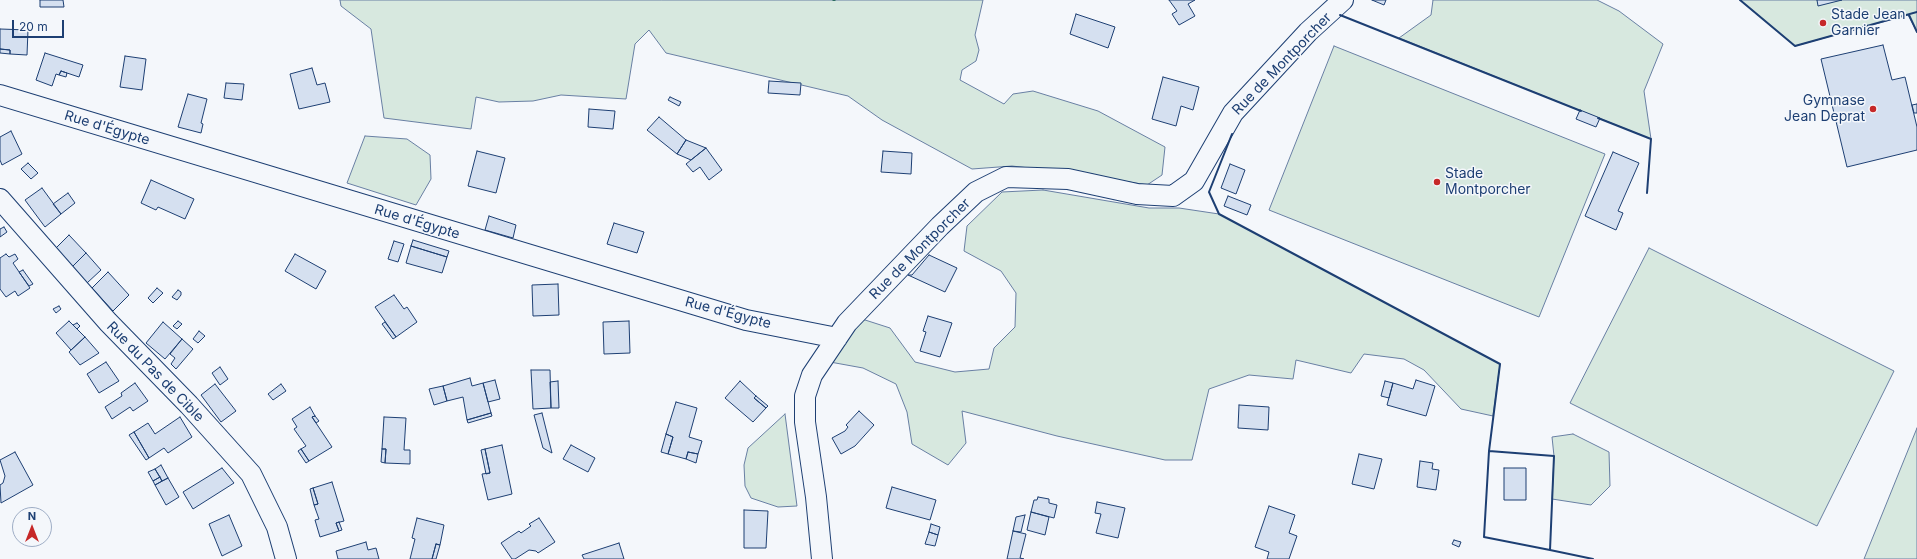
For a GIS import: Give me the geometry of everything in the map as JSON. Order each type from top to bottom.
[{"type":"street","name":"Rue de Montporcher","points":[[822,559],[816,496],[806,422],[806,396],[812,375],[847,323],[940,226],[976,192],[1006,177],[1068,179],[1137,194],[1173,196],[1194,181],[1233,113],[1308,32],[1343,0]]},
{"type":"street","name":"Rue d'Égypte","points":[[0,95],[746,320],[837,338]]},
{"type":"street","name":"Rue du Pas de Cible","points":[[0,199],[108,322],[189,405],[251,474],[277,527],[286,559]]},
{"type":"shaded area","points":[[340,0],[983,0],[975,35],[979,50],[976,61],[962,70],[960,80],[1004,104],[1013,94],[1033,91],[1098,111],[1165,147],[1162,175],[1147,185],[1088,175],[1012,166],[972,169],[882,120],[848,96],[666,53],[649,30],[635,44],[626,99],[561,95],[533,101],[499,102],[476,97],[471,129],[384,118],[371,29],[341,6]]},
{"type":"shaded area","points":[[1433,0],[1597,0],[1619,11],[1663,44],[1644,91],[1651,139],[1399,38],[1431,15]]},
{"type":"shaded area","name":"Stade Jean Garnier","points":[[1740,0],[1917,0],[1917,32],[1908,15],[1795,46]]},
{"type":"shaded area","name":"Stade Montporcher","points":[[1334,46],[1605,154],[1539,317],[1269,210]]},
{"type":"shaded area","points":[[365,136],[407,139],[430,155],[431,179],[416,205],[347,183]]},
{"type":"shaded area","points":[[1043,190],[1149,208],[1179,208],[1219,214],[1500,364],[1493,416],[1461,409],[1424,370],[1404,359],[1364,354],[1351,373],[1296,360],[1293,379],[1249,375],[1209,389],[1192,460],[1165,460],[1057,436],[962,411],[966,443],[948,465],[912,444],[907,412],[896,384],[863,368],[830,362],[862,319],[890,328],[915,362],[955,372],[989,369],[994,348],[1015,327],[1016,293],[1001,271],[964,251],[967,226],[1002,192]]},
{"type":"shaded area","points":[[1649,248],[1894,371],[1817,526],[1570,403]]},
{"type":"shaded area","points":[[785,414],[797,506],[778,507],[751,498],[745,486],[744,465],[748,448]]},
{"type":"shaded area","points":[[1917,428],[1917,559],[1864,559]]},
{"type":"shaded area","points":[[1573,434],[1609,452],[1610,486],[1591,505],[1552,499],[1554,456],[1552,437]]},
{"type":"building","points":[[40,0],[63,0],[64,7],[40,7]]},
{"type":"building","points":[[1169,0],[1195,0],[1188,4],[1195,16],[1179,25],[1172,14],[1177,11]]},
{"type":"building","points":[[1372,0],[1386,0],[1384,5]]},
{"type":"building","points":[[1817,0],[1842,0],[1818,6]]},
{"type":"building","points":[[1076,14],[1115,27],[1108,48],[1070,34]]},
{"type":"building","points":[[0,29],[28,30],[27,55],[10,54],[10,50],[0,49]]},
{"type":"building","name":"Gymnase Jean Deprat","points":[[1883,45],[1892,80],[1905,77],[1917,127],[1917,150],[1847,167],[1821,59]]},
{"type":"building","points":[[0,49],[10,50],[10,54],[0,53]]},
{"type":"building","points":[[45,53],[83,65],[79,77],[61,71],[59,75],[56,74],[52,86],[36,80]]},
{"type":"building","points":[[125,56],[146,59],[142,90],[120,87]]},
{"type":"building","points":[[312,68],[317,85],[325,83],[330,102],[299,109],[290,74]]},
{"type":"building","points":[[61,71],[67,73],[66,77],[59,75]]},
{"type":"building","points":[[1163,77],[1199,87],[1193,110],[1181,106],[1176,126],[1152,119]]},
{"type":"building","points":[[769,81],[801,83],[800,95],[768,93]]},
{"type":"building","points":[[226,83],[244,84],[242,100],[224,98]]},
{"type":"building","points":[[188,94],[207,99],[201,123],[203,124],[201,133],[178,127]]},
{"type":"building","points":[[670,97],[681,102],[679,106],[668,100]]},
{"type":"building","points":[[1917,104],[1917,113],[1914,113],[1912,105]]},
{"type":"building","points":[[589,109],[615,111],[613,129],[588,127]]},
{"type":"building","points":[[1580,110],[1600,118],[1596,127],[1576,119]]},
{"type":"building","points":[[659,117],[686,140],[677,154],[647,130]]},
{"type":"building","points":[[11,131],[22,154],[2,165],[0,160],[0,137]]},
{"type":"building","points":[[686,140],[706,148],[691,160],[677,154]]},
{"type":"building","points":[[706,148],[722,170],[709,180],[700,167],[693,172],[686,164]]},
{"type":"building","points":[[477,151],[505,158],[496,193],[468,186]]},
{"type":"building","points":[[883,151],[912,153],[911,174],[881,172]]},
{"type":"building","points":[[1613,152],[1639,163],[1618,211],[1623,213],[1616,230],[1585,216]]},
{"type":"building","points":[[28,163],[38,173],[31,179],[21,169]]},
{"type":"building","points":[[1230,164],[1245,170],[1236,194],[1221,188]]},
{"type":"building","points":[[151,180],[194,199],[185,219],[158,207],[156,210],[141,203]]},
{"type":"building","points":[[42,188],[61,214],[45,227],[25,200]]},
{"type":"building","points":[[68,193],[75,203],[61,214],[53,204]]},
{"type":"building","points":[[1228,196],[1251,205],[1247,215],[1224,206]]},
{"type":"building","points":[[489,216],[516,225],[513,238],[485,230]]},
{"type":"building","points":[[614,223],[644,232],[637,253],[607,244]]},
{"type":"building","points":[[4,227],[7,232],[0,237],[0,229]]},
{"type":"building","points":[[69,235],[86,253],[72,267],[55,249]]},
{"type":"building","points":[[413,240],[449,251],[447,257],[411,246]]},
{"type":"building","points":[[394,241],[404,244],[398,262],[388,259]]},
{"type":"building","points":[[411,246],[447,257],[442,273],[406,263]]},
{"type":"building","points":[[86,253],[101,270],[87,283],[72,267]]},
{"type":"building","points":[[6,254],[9,257],[15,254],[18,259],[13,263],[30,288],[18,296],[15,291],[6,297],[0,289],[0,258]]},
{"type":"building","points":[[295,254],[326,271],[316,289],[285,271]]},
{"type":"building","points":[[929,255],[957,268],[945,292],[908,275],[912,275]]},
{"type":"building","points":[[23,270],[33,284],[29,286],[19,272]]},
{"type":"building","points":[[108,272],[129,295],[113,311],[92,288]]},
{"type":"building","points":[[558,284],[559,315],[533,316],[532,285]]},
{"type":"building","points":[[157,288],[163,293],[153,303],[148,298]]},
{"type":"building","points":[[178,290],[181,292],[181,295],[177,300],[172,297]]},
{"type":"building","points":[[394,295],[404,309],[407,307],[417,322],[396,337],[375,307]]},
{"type":"building","points":[[59,306],[61,309],[56,313],[53,309]]},
{"type":"building","points":[[928,316],[952,323],[940,357],[920,351],[926,332],[923,331]]},
{"type":"building","points":[[69,321],[85,337],[71,350],[56,333]]},
{"type":"building","points":[[178,321],[182,324],[177,329],[173,326]]},
{"type":"building","points":[[629,321],[630,353],[604,354],[603,322]]},
{"type":"building","points":[[163,322],[182,339],[165,359],[146,343]]},
{"type":"building","points":[[385,322],[396,337],[393,339],[382,324]]},
{"type":"building","points":[[77,323],[80,326],[77,329],[73,325]]},
{"type":"building","points":[[199,331],[205,336],[198,343],[193,339]]},
{"type":"building","points":[[85,337],[99,353],[80,365],[69,352]]},
{"type":"building","points":[[182,339],[193,349],[176,369],[171,364],[175,358],[170,354]]},
{"type":"building","points":[[106,362],[119,381],[99,393],[87,374]]},
{"type":"building","points":[[220,367],[228,379],[220,385],[212,373]]},
{"type":"building","points":[[531,370],[550,370],[551,408],[533,409]]},
{"type":"building","points":[[470,378],[472,386],[483,383],[491,413],[467,420],[463,397],[447,401],[443,386]]},
{"type":"building","points":[[495,380],[500,399],[488,402],[483,383]]},
{"type":"building","points":[[1416,380],[1435,386],[1426,416],[1387,405],[1393,383],[1413,389]]},
{"type":"building","points":[[558,381],[559,408],[551,408],[550,382]]},
{"type":"building","points":[[740,381],[756,396],[754,398],[766,408],[753,422],[725,398]]},
{"type":"building","points":[[1385,381],[1393,383],[1389,398],[1381,396]]},
{"type":"building","points":[[135,383],[148,401],[133,411],[130,407],[112,419],[105,407],[122,396],[121,393]]},
{"type":"building","points":[[215,384],[236,411],[221,422],[201,395]]},
{"type":"building","points":[[281,384],[286,391],[273,400],[268,394]]},
{"type":"building","points":[[443,386],[447,401],[434,405],[429,389]]},
{"type":"building","points":[[756,396],[768,406],[766,408],[754,398]]},
{"type":"building","points":[[676,402],[697,408],[689,437],[702,441],[698,454],[688,452],[686,459],[668,454],[673,437],[666,434]]},
{"type":"building","points":[[1239,405],[1269,407],[1268,430],[1238,428]]},
{"type":"building","points":[[310,407],[315,416],[312,417],[332,447],[309,461],[301,449],[306,446],[294,429],[297,427],[292,419]]},
{"type":"building","points":[[859,411],[874,425],[855,446],[841,454],[832,438],[845,431],[848,427],[846,425]]},
{"type":"building","points":[[491,413],[492,416],[468,423],[467,420]]},
{"type":"building","points":[[542,413],[552,453],[543,448],[534,415]]},
{"type":"building","points":[[315,416],[319,421],[316,423],[312,417]]},
{"type":"building","points":[[180,417],[192,437],[168,453],[164,448],[149,458],[134,432],[148,423],[155,434]]},
{"type":"building","points":[[384,417],[406,418],[404,450],[410,450],[410,464],[385,463],[386,449],[382,449]]},
{"type":"building","points":[[134,432],[149,458],[146,460],[129,435]]},
{"type":"building","points":[[666,434],[673,437],[668,454],[661,452]]},
{"type":"building","points":[[502,445],[512,494],[488,500],[482,474],[490,473],[485,449]]},
{"type":"building","points":[[571,445],[595,458],[588,472],[563,459]]},
{"type":"building","points":[[301,449],[309,461],[306,463],[298,451]]},
{"type":"building","points":[[382,449],[386,449],[385,463],[381,462]]},
{"type":"building","points":[[485,449],[490,473],[486,474],[481,450]]},
{"type":"building","points":[[15,452],[33,485],[1,503],[0,485],[3,483],[5,476],[0,460]]},
{"type":"building","points":[[688,452],[698,454],[696,463],[686,459]]},
{"type":"building","points":[[1359,454],[1382,459],[1374,489],[1352,484]]},
{"type":"building","points":[[1420,461],[1433,463],[1432,469],[1439,470],[1436,490],[1417,487]]},
{"type":"building","points":[[161,465],[168,478],[162,481],[155,469]]},
{"type":"building","points":[[222,468],[234,483],[193,509],[183,492]]},
{"type":"building","points":[[1504,468],[1526,468],[1526,500],[1504,500]]},
{"type":"building","points":[[155,469],[160,477],[153,481],[148,472]]},
{"type":"building","points":[[160,477],[162,481],[155,485],[153,481]]},
{"type":"building","points":[[168,478],[179,497],[166,505],[155,485]]},
{"type":"building","points":[[332,482],[344,521],[336,523],[339,531],[320,537],[315,520],[319,519],[314,505],[318,504],[313,488]]},
{"type":"building","points":[[892,487],[936,500],[930,520],[886,508]]},
{"type":"building","points":[[313,488],[318,504],[314,505],[310,489]]},
{"type":"building","points":[[1038,497],[1049,499],[1049,503],[1057,505],[1054,518],[1031,512],[1034,500],[1037,500]]},
{"type":"building","points":[[1097,502],[1125,508],[1118,538],[1096,533],[1101,514],[1095,513]]},
{"type":"building","points":[[1269,506],[1295,515],[1289,533],[1297,536],[1289,559],[1267,559],[1269,552],[1255,547]]},
{"type":"building","points":[[744,510],[768,511],[766,548],[744,548]]},
{"type":"building","points":[[1031,512],[1049,517],[1045,535],[1027,530]]},
{"type":"building","points":[[229,515],[242,546],[222,556],[209,524]]},
{"type":"building","points":[[1025,515],[1021,532],[1013,531],[1016,517]]},
{"type":"building","points":[[417,518],[444,525],[440,545],[436,544],[432,559],[410,559],[415,539],[412,538]]},
{"type":"building","points":[[539,518],[555,542],[538,553],[536,551],[529,550],[515,559],[512,559],[501,543],[519,531],[521,533],[531,526],[529,524]]},
{"type":"building","points":[[339,522],[342,530],[339,531],[336,523]]},
{"type":"building","points":[[931,524],[940,527],[938,535],[929,532]]},
{"type":"building","points":[[1013,531],[1026,534],[1020,558],[1024,559],[1007,559]]},
{"type":"building","points":[[929,532],[938,535],[935,546],[925,544]]},
{"type":"building","points":[[1454,540],[1461,542],[1459,547],[1452,544]]},
{"type":"building","points":[[366,542],[368,550],[376,548],[379,559],[338,559],[336,551]]},
{"type":"building","points":[[619,543],[624,559],[584,559],[582,555]]},
{"type":"building","points":[[436,544],[440,545],[436,559],[432,559]]},
{"type":"wall","points":[[1740,0],[1795,46],[1917,12]]},
{"type":"wall","points":[[1340,15],[1581,111]]},
{"type":"wall","points":[[1909,15],[1917,32]]},
{"type":"wall","points":[[1598,118],[1651,139],[1647,193]]},
{"type":"wall","points":[[1232,134],[1209,192],[1219,214],[1500,364],[1489,451]]},
{"type":"wall","points":[[1550,550],[1554,456],[1489,451],[1484,537],[1593,559]]},
{"type":"place","name":"Stade Jean Garnier","points":[[1823,23]]},
{"type":"place","name":"Gymnase Jean Deprat","points":[[1873,109]]},
{"type":"place","name":"Stade Montporcher","points":[[1437,182]]}]
